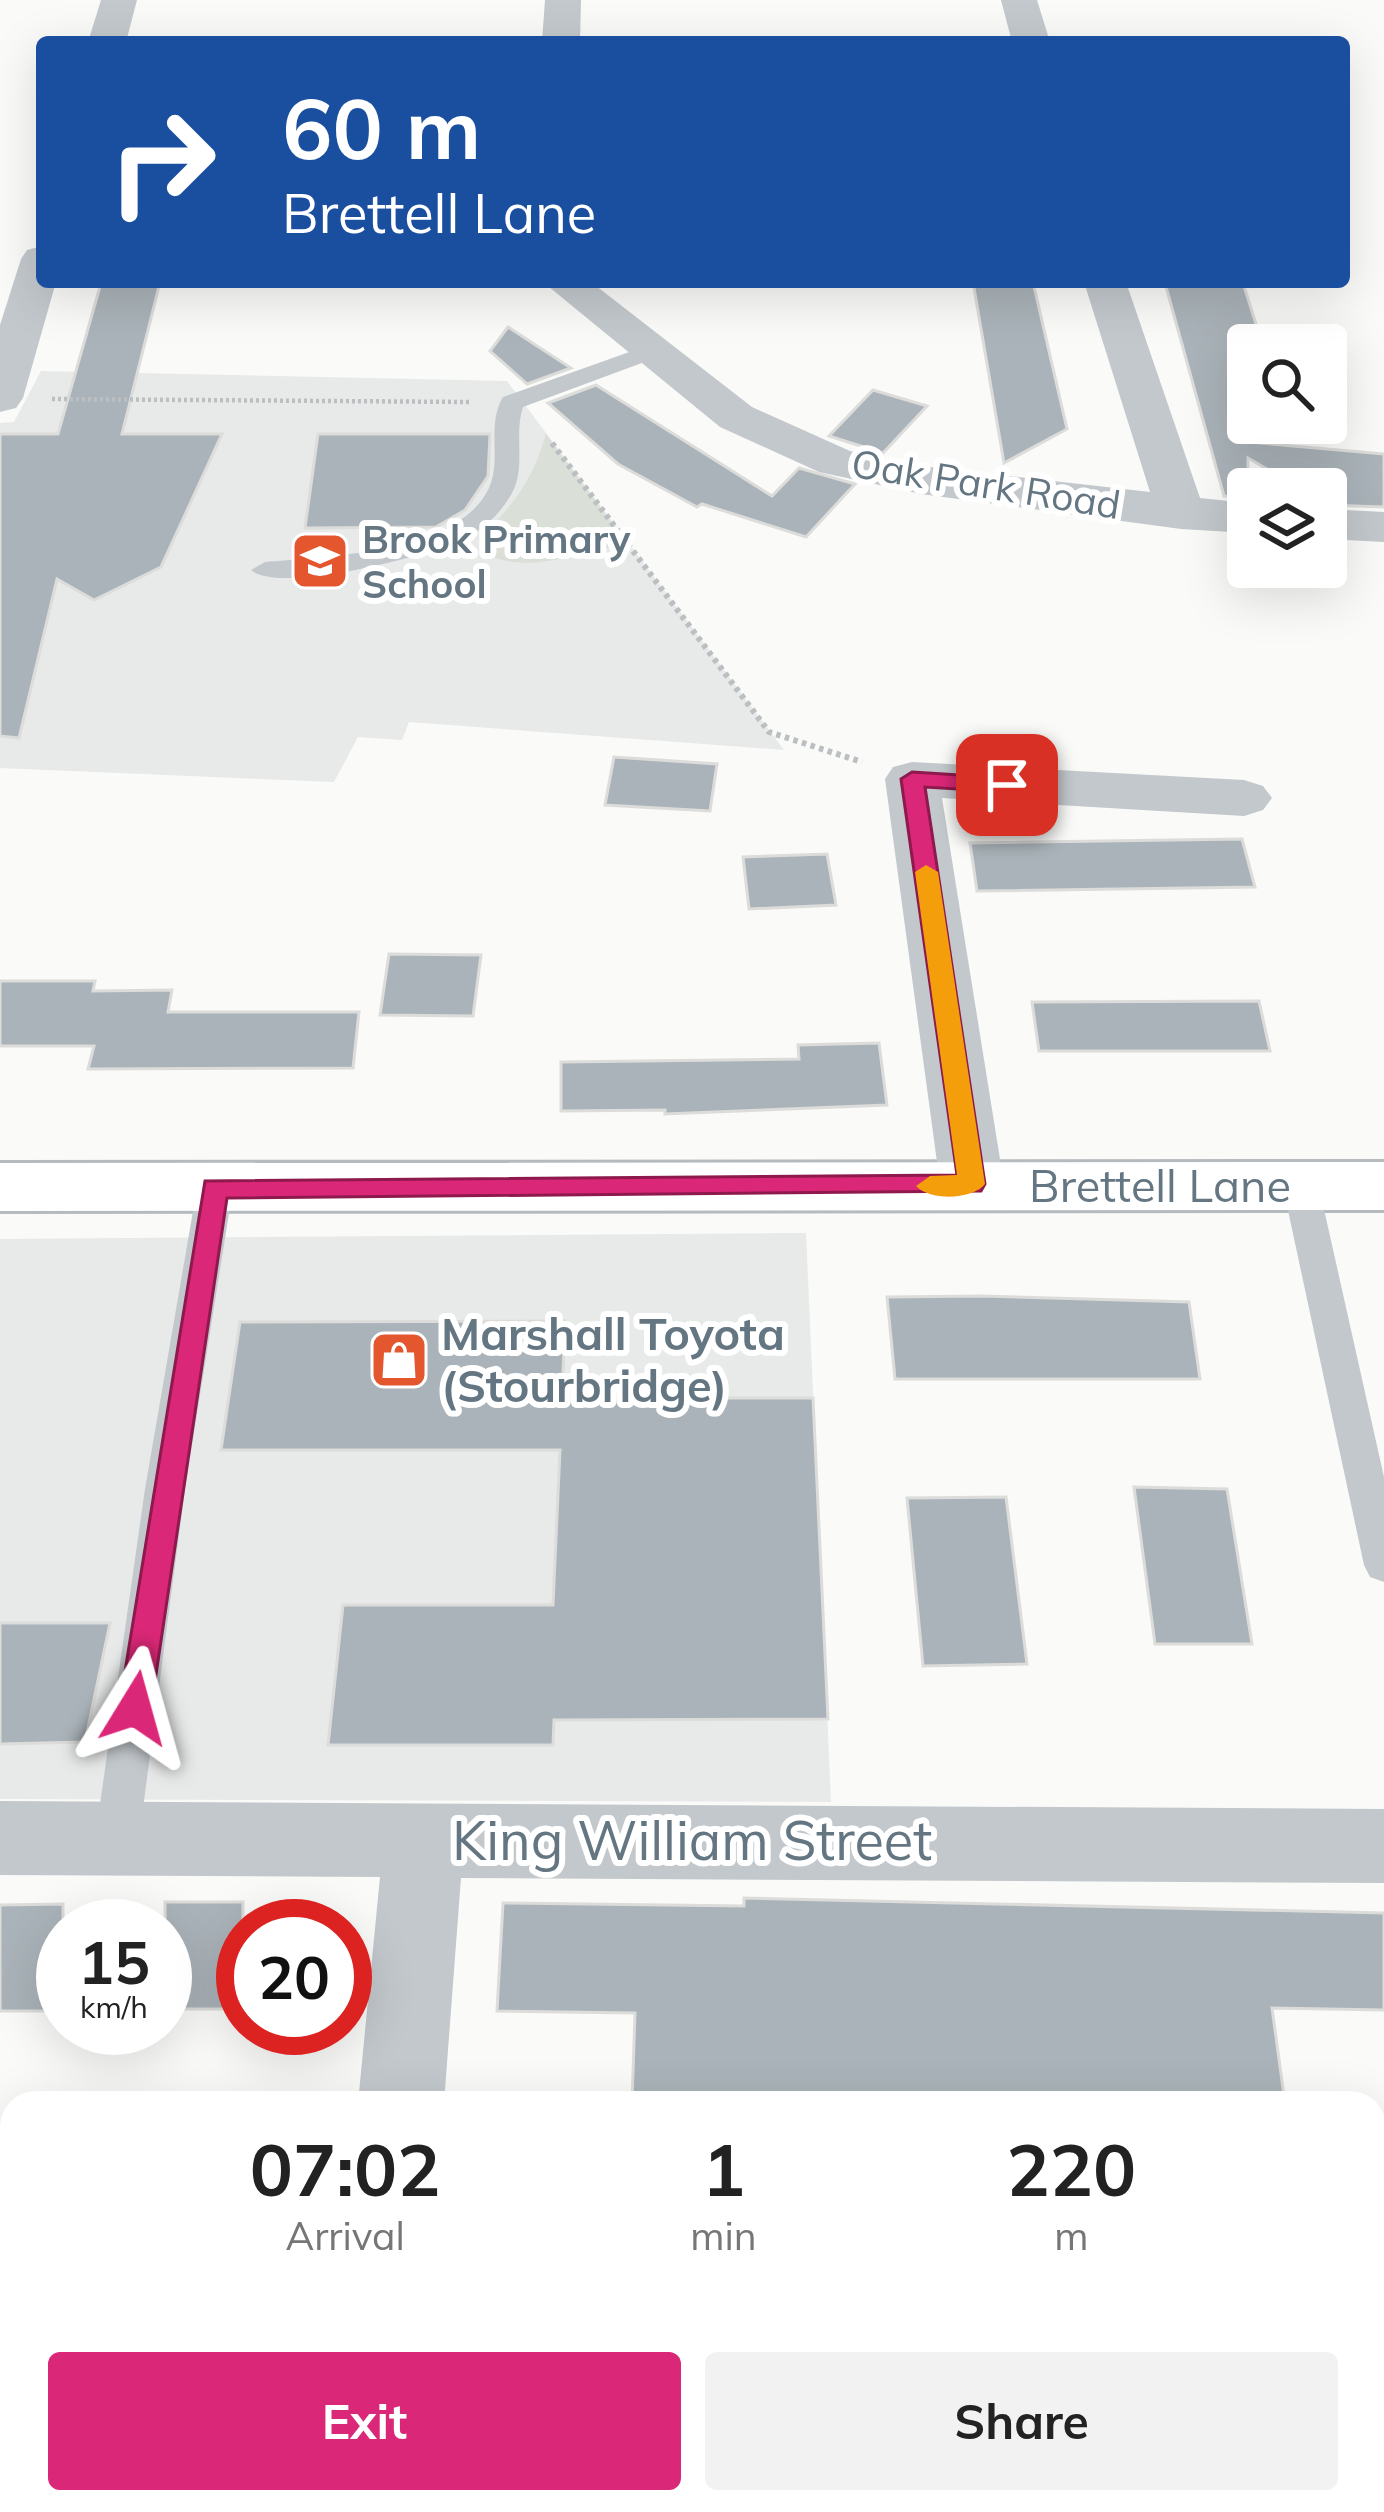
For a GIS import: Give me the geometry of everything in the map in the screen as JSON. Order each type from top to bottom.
[{"type":"main road","name":"Brettell Lane","points":[[0,1187],[1384,1186]]},
{"type":"street","points":[[109,36],[119,0]]},
{"type":"street","points":[[562,36],[563,0]]},
{"type":"street","points":[[1019,0],[1028,36]]},
{"type":"street","points":[[0,399],[36,279]]},
{"type":"street","name":"Oak Park Road","points":[[571,288],[736,417],[836,462],[921,480],[1227,517]]},
{"type":"street","points":[[1107,288],[1181,514]]},
{"type":"street","points":[[1347,525],[1384,527]]},
{"type":"street","points":[[972,1184],[912,779],[1244,798]]},
{"type":"street","name":"King William Street","points":[[0,1838],[1384,1846]]},
{"type":"street","points":[[401,2091],[424,1840]]},
{"type":"lane","points":[[265,570],[352,563],[418,547],[458,529],[491,506],[503,489],[505,416],[516,400],[650,352]]},
{"type":"lane","points":[[1301,1187],[1384,1564]]},
{"type":"lane","points":[[117,1839],[165,1490],[215,1188]]},
{"type":"path","points":[[0,399],[516,400],[769,732],[912,779]]},
{"type":"shaded area","name":"Brook Primary School","points":[[41,371],[507,381],[784,750],[409,722],[402,740],[358,737],[334,782],[0,768],[0,423],[14,422]]},
{"type":"shaded area","points":[[546,434],[627,544],[536,562],[500,560],[483,553],[479,537],[521,490]]},
{"type":"shaded area","points":[[806,1233],[831,1802],[0,1799],[0,1239]]},
{"type":"building","points":[[100,288],[158,288],[122,434],[222,434],[161,567],[94,600],[57,579],[19,738],[0,736],[0,434],[58,434]]},
{"type":"building","points":[[974,288],[1034,288],[1067,429],[1004,463]]},
{"type":"building","points":[[1166,288],[1245,288],[1256,324],[1227,324],[1227,444],[1384,454],[1384,507],[1347,506],[1347,468],[1265,468],[1248,458],[1248,468],[1227,468],[1227,496]]},
{"type":"building","points":[[508,327],[571,368],[527,384],[490,351]]},
{"type":"building","points":[[596,385],[772,496],[799,468],[855,484],[806,537],[702,504],[697,507],[618,464],[548,403]]},
{"type":"building","points":[[873,390],[927,406],[883,453],[829,436]]},
{"type":"building","points":[[318,434],[490,434],[488,476],[465,510],[436,527],[305,528]]},
{"type":"building","points":[[614,757],[717,764],[710,811],[605,805]]},
{"type":"building","points":[[1242,839],[1255,887],[977,891],[970,843]]},
{"type":"building","points":[[827,854],[836,905],[749,909],[743,857]]},
{"type":"building","points":[[389,954],[481,955],[473,1016],[380,1015]]},
{"type":"building","points":[[0,981],[95,981],[93,991],[172,990],[168,1012],[359,1012],[353,1068],[88,1069],[94,1046],[0,1046]]},
{"type":"building","points":[[1259,1001],[1270,1051],[1039,1051],[1032,1002]]},
{"type":"building","points":[[879,1043],[887,1105],[665,1114],[665,1110],[561,1111],[561,1062],[799,1059],[798,1045]]},
{"type":"building","points":[[887,1297],[1189,1302],[1200,1379],[895,1379]]},
{"type":"building","points":[[565,1321],[562,1398],[813,1398],[828,1719],[554,1720],[553,1745],[328,1745],[343,1605],[553,1605],[560,1450],[221,1450],[240,1322]]},
{"type":"building","points":[[1134,1487],[1227,1489],[1252,1644],[1155,1644]]},
{"type":"building","points":[[1006,1497],[1027,1664],[923,1666],[907,1498]]},
{"type":"building","points":[[0,1623],[110,1623],[85,1742],[0,1744]]},
{"type":"building","points":[[744,1898],[1384,1913],[1384,2010],[1272,2008],[1283,2091],[632,2091],[635,2013],[497,2011],[503,1903],[744,1906]]},
{"type":"building","points":[[192,1902],[216,1902],[216,2009],[192,2009]]},
{"type":"building","points":[[36,1904],[36,2011],[0,2011],[0,1905]]},
{"type":"slow traffic","points":[[926,872],[972,1184],[930,1186]]},
{"type":"place","name":"Brook Primary School","points":[[320,561]]},
{"type":"place","name":"Marshall Toyota (Stourbridge)","points":[[399,1360]]},
{"type":"route","points":[[135,1708],[215,1188],[795,1189],[972,1184],[912,779],[1007,785]]}]
